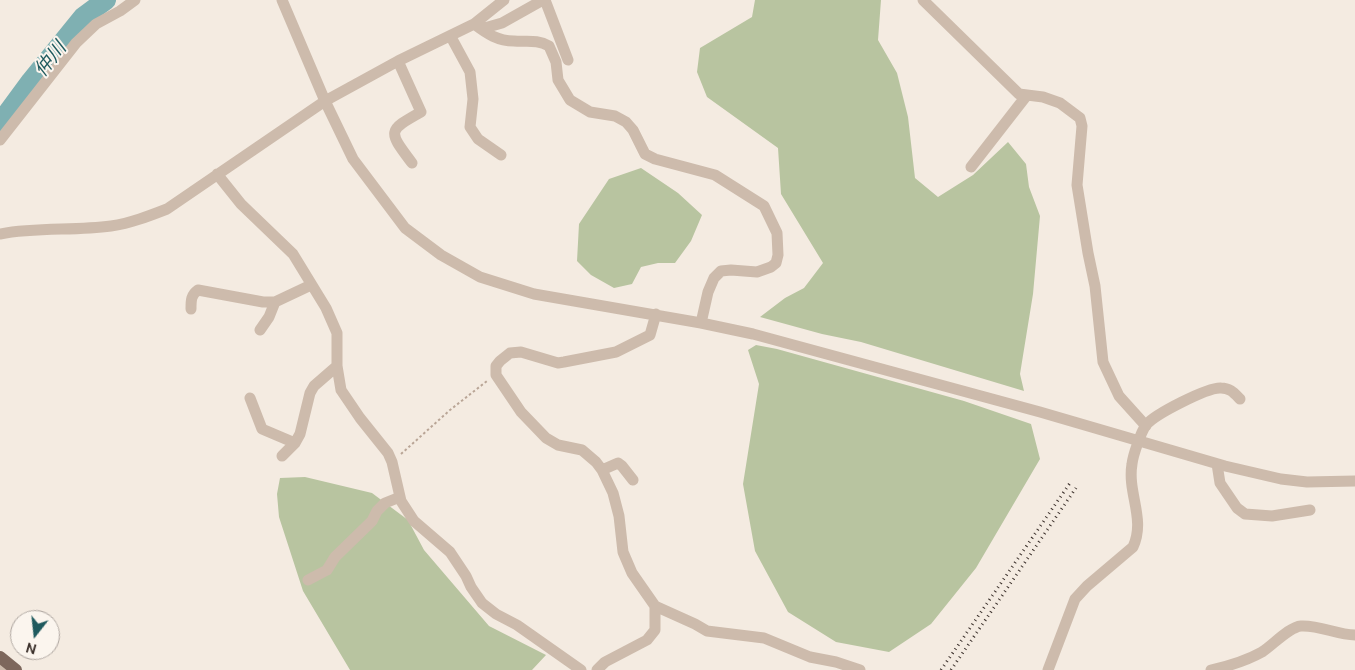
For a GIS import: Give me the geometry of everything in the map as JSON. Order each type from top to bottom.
[{"type":"main road","points":[[0,657],[16,670]]},
{"type":"street","points":[[0,140],[76,43],[96,24],[120,11],[135,0]]},
{"type":"street","points":[[282,0],[325,101],[353,159],[406,228],[441,255],[480,277],[534,294],[701,322],[753,334],[1040,412],[1217,464],[1281,479],[1307,482],[1355,481]]},
{"type":"street","points":[[478,27],[504,0]]},
{"type":"street","points":[[0,234],[20,230],[112,226],[139,220],[167,209],[325,101],[398,62],[451,37],[478,27],[502,23],[544,0],[568,60]]},
{"type":"street","points":[[923,0],[1015,91],[1019,94],[1043,97],[1060,103],[1080,118],[1082,126],[1077,186],[1095,286],[1103,362],[1119,396],[1146,426]]},
{"type":"street","points":[[478,27],[496,38],[515,41],[537,41],[549,46],[556,62],[558,80],[570,100],[590,112],[615,116],[626,122],[633,130],[645,154],[655,159],[714,175],[764,206],[777,233],[776,263],[771,268],[757,272],[721,271],[714,278],[711,285],[701,322]]},
{"type":"street","points":[[451,37],[470,72],[473,99],[470,127],[478,139],[501,155]]},
{"type":"street","points":[[398,62],[422,112],[397,125],[394,132],[397,143],[412,163]]},
{"type":"street","points":[[971,167],[1027,95]]},
{"type":"street","points":[[217,174],[241,204],[293,254],[326,308],[337,333],[337,366],[341,390],[360,418],[388,453],[400,497],[414,521],[450,552],[482,603],[581,670]]},
{"type":"street","points":[[191,308],[191,300],[194,293],[198,290],[263,302],[275,302],[311,285]]},
{"type":"street","points":[[260,330],[269,317],[275,302]]},
{"type":"street","points":[[597,670],[605,662],[647,640],[655,630],[654,606],[632,573],[623,552],[619,516],[613,493],[602,470],[582,450],[558,445],[546,438],[521,412],[496,375],[496,366],[510,353],[521,352],[531,354],[558,363],[616,352],[650,335],[656,314]]},
{"type":"street","points":[[282,456],[295,443],[300,434],[310,393],[314,386],[337,366]]},
{"type":"street","points":[[1048,670],[1075,599],[1087,586],[1133,547],[1137,538],[1138,520],[1131,478],[1133,460],[1146,426],[1178,404],[1210,390],[1229,389],[1240,399]]},
{"type":"street","points":[[250,398],[262,429],[295,443]]},
{"type":"street","points":[[602,470],[618,463],[633,480]]},
{"type":"street","points":[[1217,464],[1220,483],[1237,508],[1246,514],[1272,516],[1310,510]]},
{"type":"street","points":[[308,580],[327,570],[335,558],[372,521],[377,511],[386,503],[400,497]]},
{"type":"street","points":[[654,606],[707,630],[764,638],[810,657],[836,662],[860,670]]},
{"type":"street","points":[[1217,669],[1239,663],[1260,653],[1298,626],[1313,626],[1346,635],[1355,635]]},
{"type":"path","points":[[392,462],[450,410],[496,375]]},
{"type":"green space","points":[[755,0],[881,0],[878,40],[897,73],[908,117],[915,178],[938,197],[973,175],[1008,142],[1026,164],[1029,187],[1040,216],[1033,294],[1020,374],[1024,391],[861,342],[822,334],[760,317],[785,298],[804,288],[823,263],[781,194],[778,148],[707,97],[697,72],[700,48],[752,17]]},
{"type":"green space","points":[[641,168],[678,193],[702,215],[691,241],[675,263],[658,263],[641,267],[632,284],[614,288],[591,275],[577,261],[579,224],[609,179]]},
{"type":"green space","points":[[756,345],[777,349],[964,401],[1031,424],[1040,459],[976,568],[931,624],[889,652],[836,642],[788,612],[755,551],[743,484],[759,384],[748,350]]},
{"type":"green space","points":[[305,477],[372,493],[408,520],[424,550],[489,626],[546,655],[532,670],[350,670],[303,591],[279,517],[277,494],[280,478]]},
{"type":"waterway","name":"仲川","points":[[0,123],[83,17],[106,0]]},
{"type":"railway","points":[[941,670],[1070,483]]},
{"type":"railway","points":[[951,670],[1076,488]]}]
